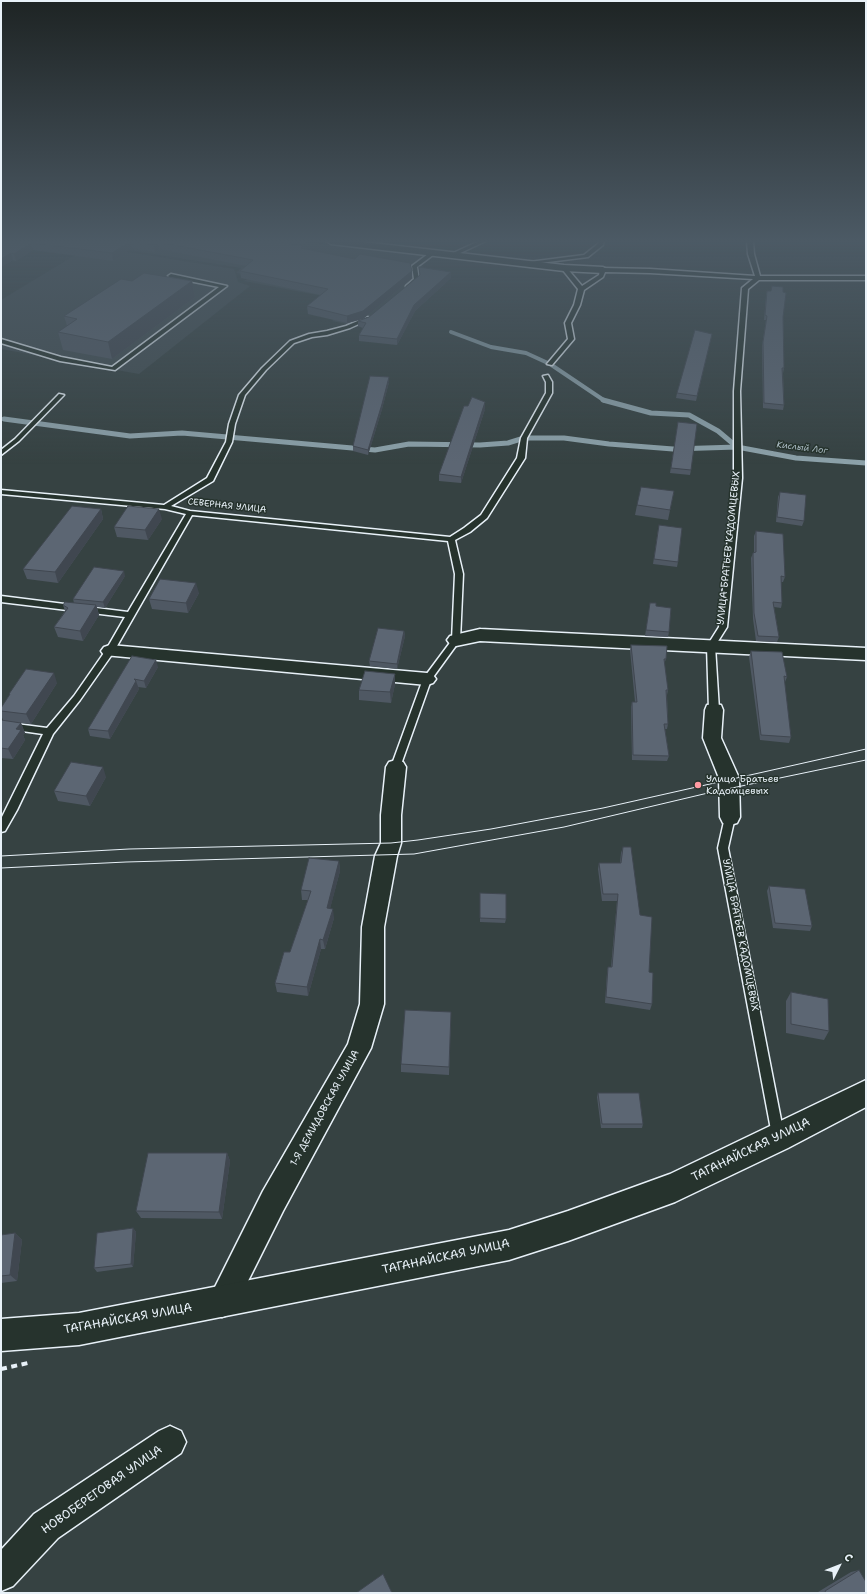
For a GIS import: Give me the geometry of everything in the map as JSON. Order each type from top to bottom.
[{"type":"main road","name":"ТАГАНАЙСКАЯ УЛИЦА","points":[[1,1335],[79,1329],[222,1303],[509,1245],[568,1226],[675,1187],[778,1138],[866,1093]]},
{"type":"street","points":[[456,640],[480,635],[866,654]]},
{"type":"street","points":[[110,651],[427,679]]},
{"type":"street","name":"УЛИЦА БРАТЬЕВ КАДОМЦЕВЫХ","points":[[714,710],[712,738],[729,778],[730,817]]},
{"type":"street","name":"1-Я ДЕМИДОВСКАЯ УЛИЦА","points":[[222,1303],[273,1201],[359,1048],[372,1004],[372,927],[386,856],[391,843],[391,815],[396,767]]},
{"type":"street","name":"НОВОБЕРЕГОВАЯ УЛИЦА","points":[[1,1574],[46,1526],[170,1442]]},
{"type":"lane","points":[[1,341],[60,359],[113,369],[185,315]]},
{"type":"lane","points":[[165,508],[210,480],[229,442],[232,424],[242,395],[264,369],[292,342],[311,335],[328,333],[360,323],[366,321],[373,315]]},
{"type":"lane","points":[[550,364],[571,339],[568,323],[572,315]]},
{"type":"lane","name":"УЛИЦА БРАТЬЕВ КАДОМЦЕВЫХ","points":[[714,710],[711,646],[723,627],[738,478],[737,391],[743,315]]},
{"type":"lane","points":[[456,640],[459,574],[451,539],[467,530],[484,516],[521,458],[524,438],[549,393],[549,382],[546,376]]},
{"type":"lane","points":[[1,453],[18,440],[61,395]]},
{"type":"lane","name":"СЕВЕРНАЯ УЛИЦА","points":[[1,492],[165,508],[190,513],[451,539]]},
{"type":"lane","points":[[1,828],[12,810],[49,732],[110,651],[190,513]]},
{"type":"lane","points":[[1,598],[131,615]]},
{"type":"lane","name":"1-Я ДЕМИДОВСКАЯ УЛИЦА","points":[[396,767],[427,679],[456,640]]},
{"type":"lane","points":[[1,725],[49,732]]},
{"type":"lane","name":"УЛИЦА БРАТЬЕВ КАДОМЦЕВЫХ","points":[[730,817],[723,848],[778,1138]]},
{"type":"shaded area","points":[[1,315],[213,315],[139,374],[1,349]]},
{"type":"shaded area","points":[[338,315],[379,315],[364,328],[332,321]]},
{"type":"building","points":[[145,315],[108,342],[58,332],[77,319],[64,316]]},
{"type":"building","points":[[371,315],[409,315],[397,339],[359,335],[366,323],[358,321]]},
{"type":"building","points":[[766,315],[783,315],[784,368],[782,368],[784,405],[764,403],[763,342],[767,316]]},
{"type":"building","points":[[695,330],[712,334],[697,396],[677,393]]},
{"type":"building","points":[[370,376],[389,377],[368,450],[353,446]]},
{"type":"building","points":[[472,397],[485,402],[461,477],[439,474],[464,406],[468,406]]},
{"type":"building","points":[[678,422],[697,424],[691,470],[671,468]]},
{"type":"building","points":[[641,487],[674,491],[670,510],[637,505]]},
{"type":"building","points":[[780,492],[806,495],[804,521],[777,517]]},
{"type":"building","points":[[72,506],[101,509],[55,572],[23,569]]},
{"type":"building","points":[[128,506],[159,509],[145,530],[114,527]]},
{"type":"building","points":[[659,525],[682,528],[678,562],[654,559]]},
{"type":"building","points":[[756,531],[783,534],[785,577],[781,576],[782,603],[773,602],[779,637],[758,636],[754,613],[753,553],[756,552]]},
{"type":"building","points":[[94,567],[124,571],[103,602],[73,599]]},
{"type":"building","points":[[160,579],[196,583],[186,603],[149,599]]},
{"type":"building","points":[[65,602],[96,605],[80,631],[54,627],[68,608],[63,605]]},
{"type":"building","points":[[650,603],[656,603],[656,606],[671,608],[669,632],[646,630]]},
{"type":"building","points":[[378,628],[404,631],[397,664],[369,661]]},
{"type":"building","points":[[631,645],[667,646],[666,659],[664,659],[668,690],[666,690],[668,724],[664,724],[669,756],[633,755],[632,702],[637,702]]},
{"type":"building","points":[[751,651],[782,652],[787,677],[784,676],[791,737],[761,735]]},
{"type":"building","points":[[132,656],[156,660],[144,681],[134,679],[136,681],[108,731],[88,729]]},
{"type":"building","points":[[26,669],[54,673],[26,714],[1,711],[1,708],[9,694]]},
{"type":"building","points":[[365,671],[395,674],[390,692],[359,690]]},
{"type":"building","points":[[1,720],[21,723],[16,729],[21,730],[8,749],[1,748]]},
{"type":"building","points":[[71,762],[103,767],[86,796],[54,791]]},
{"type":"building","points":[[623,847],[631,847],[640,915],[652,917],[649,972],[653,973],[652,1004],[606,997],[608,967],[612,967],[618,894],[603,894],[599,863],[621,863]]},
{"type":"building","points":[[309,858],[339,861],[327,908],[333,909],[323,940],[320,939],[307,987],[275,983],[284,952],[290,952],[311,891],[301,890]]},
{"type":"building","points":[[769,886],[805,889],[812,926],[775,923]]},
{"type":"building","points":[[480,893],[506,894],[506,919],[480,918]]},
{"type":"building","points":[[791,992],[828,999],[829,1031],[791,1024]]},
{"type":"building","points":[[405,1010],[451,1012],[449,1067],[401,1064]]},
{"type":"building","points":[[598,1093],[639,1093],[643,1124],[602,1124]]},
{"type":"building","points":[[148,1153],[227,1153],[219,1212],[136,1211]]},
{"type":"building","points":[[133,1228],[131,1264],[94,1268],[97,1233]]},
{"type":"building","points":[[15,1233],[10,1275],[1,1276],[1,1235]]},
{"type":"building","points":[[859,1570],[866,1582],[866,1593],[826,1593],[825,1591]]},
{"type":"building","points":[[383,1574],[392,1593],[356,1593]]},
{"type":"waterway","points":[[451,332],[491,347],[526,353],[550,364],[604,400]]},
{"type":"waterway","points":[[604,400],[651,413],[689,415],[718,431],[737,447]]},
{"type":"waterway","points":[[4,419],[130,436],[182,433],[375,450],[409,444],[480,445],[508,443],[524,438],[564,438],[609,444],[673,449],[737,447]]},
{"type":"waterway","name":"Кислый Лог","points":[[737,447],[796,458],[866,463]]},
{"type":"tram line","points":[[1,856],[129,849],[391,843],[418,840],[491,829],[603,808],[866,749]]},
{"type":"tram line","points":[[1,868],[126,862],[414,854],[564,827],[708,793],[866,760]]},
{"type":"place","name":"Улица Братьев Кадомцевых","points":[[698,785]]}]
